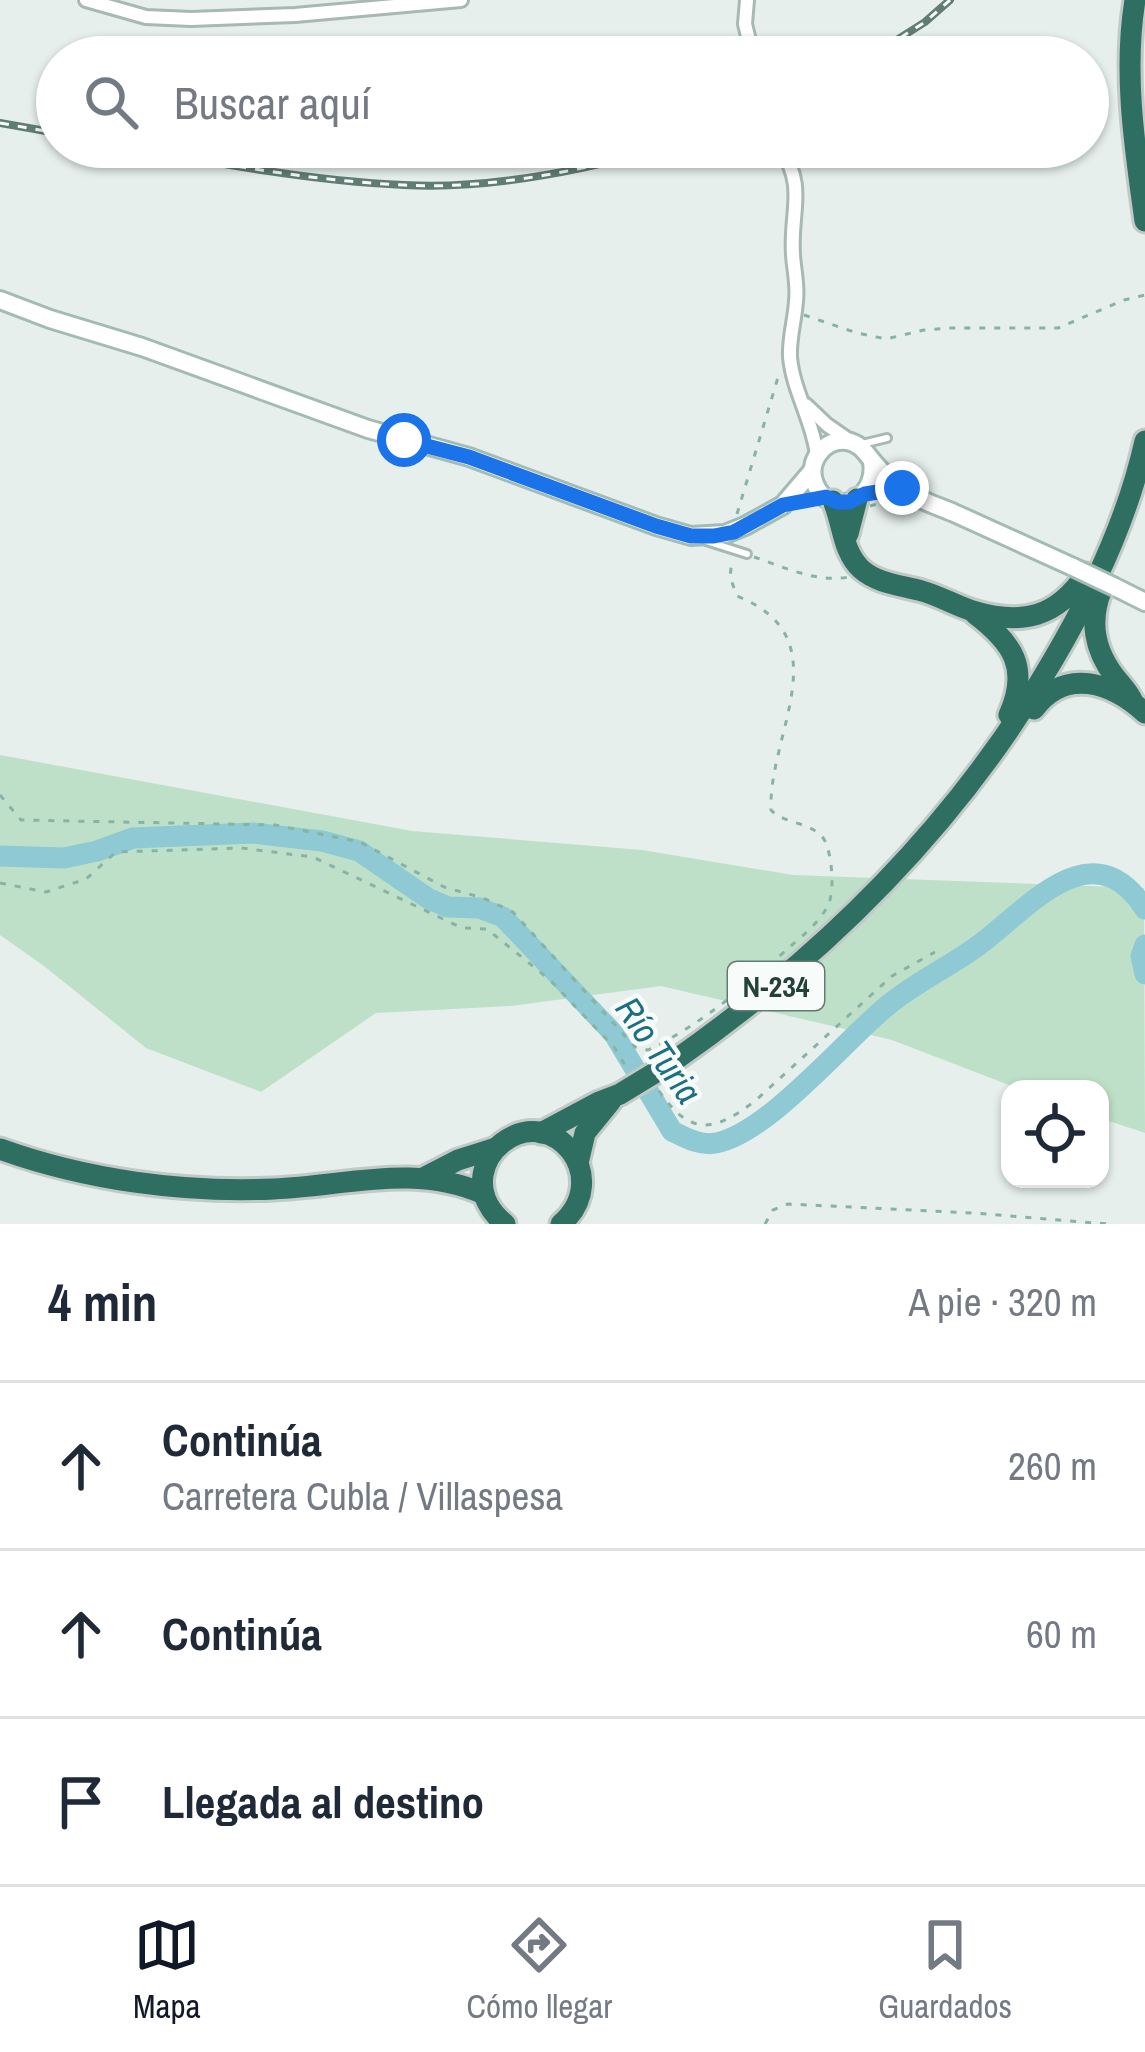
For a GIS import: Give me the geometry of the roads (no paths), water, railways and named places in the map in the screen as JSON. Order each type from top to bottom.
[{"type":"highway","points":[[1135,0],[1132,116],[1145,221]]},
{"type":"highway","points":[[829,499],[848,546],[862,569],[877,579],[970,610],[1017,618],[1064,602],[1078,586],[1098,554],[1129,476],[1144,452]]},
{"type":"highway","points":[[1139,707],[1103,659],[1094,617],[1144,472],[1144,452]]},
{"type":"highway","name":"N-234","points":[[566,1222],[582,1191],[578,1162],[586,1133],[604,1106],[759,1000],[825,944],[872,899],[986,764],[1076,622],[1110,548],[1144,452]]},
{"type":"highway","points":[[848,546],[850,519],[862,501]]},
{"type":"highway","points":[[955,803],[1010,714],[1018,681],[1017,661],[1009,645],[970,610]]},
{"type":"highway","points":[[986,764],[1040,701],[1063,685],[1091,683],[1139,707]]},
{"type":"highway","name":"N-234","points":[[424,1178],[512,1137],[541,1133],[620,1094]]},
{"type":"highway","points":[[541,1133],[559,1140],[578,1162]]},
{"type":"highway","points":[[496,1148],[486,1165],[484,1194],[492,1212],[505,1224]]},
{"type":"highway","name":"N-234","points":[[0,1149],[113,1178],[193,1188],[270,1190],[424,1178],[458,1183],[484,1194]]},
{"type":"street","points":[[86,0],[146,17],[191,19],[295,8],[461,0]]},
{"type":"street","points":[[191,19],[192,0]]},
{"type":"street","points":[[747,0],[748,36]]},
{"type":"street","points":[[793,168],[797,286],[790,351],[796,385],[812,427],[816,486],[829,499]]},
{"type":"street","points":[[0,300],[691,536],[733,541],[783,505],[830,444],[855,444]]},
{"type":"street","points":[[803,403],[855,444],[910,501]]},
{"type":"street","points":[[862,501],[873,476],[872,462]]},
{"type":"street","points":[[783,505],[829,499],[910,501],[1145,602]]},
{"type":"lane","points":[[855,444],[887,438]]},
{"type":"lane","points":[[733,541],[747,554]]},
{"type":"waterway","name":"Río Turia","points":[[0,856],[64,858],[133,838],[253,833],[322,841],[359,851],[429,899],[503,917],[614,1034],[672,1131],[704,1143],[737,1136],[759,1122],[887,1006],[1060,883],[1082,875],[1104,875],[1125,886],[1145,909]]},
{"type":"waterway","name":"Río Turia","points":[[1145,945],[1141,956],[1145,974]]},
{"type":"railway","points":[[903,36],[950,0]]},
{"type":"railway","points":[[0,123],[36,129]]},
{"type":"railway","points":[[252,168],[436,186],[578,168]]}]
